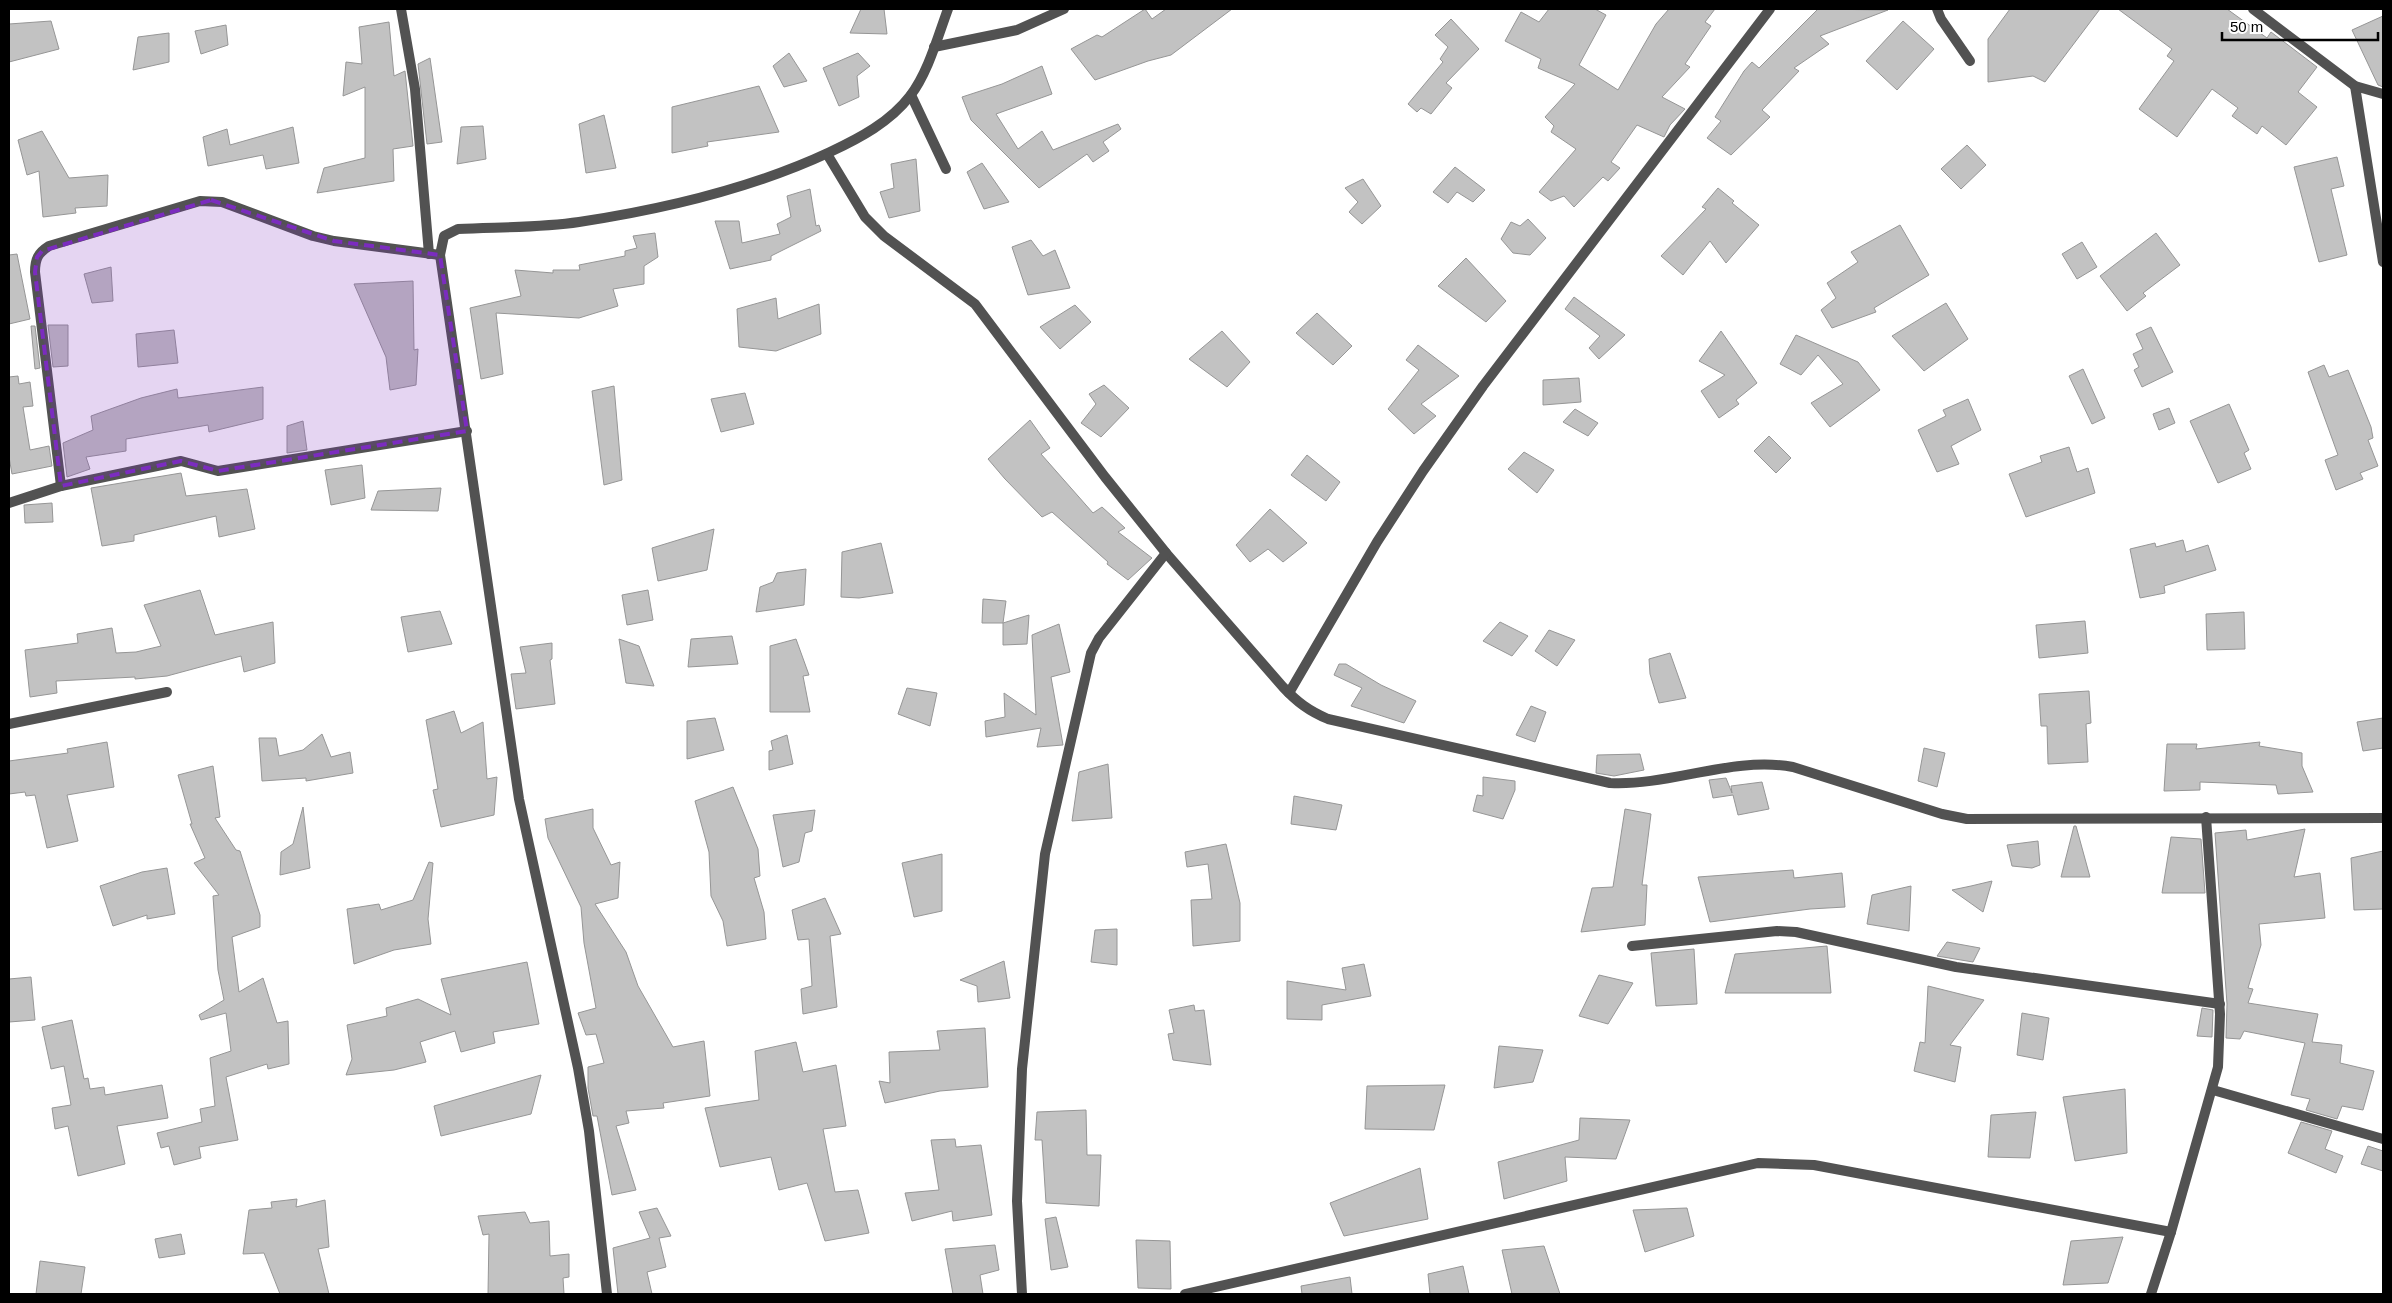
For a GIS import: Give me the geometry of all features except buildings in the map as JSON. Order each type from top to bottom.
[{"type":"street","points":[[401,9],[415,89],[428,254]]},
{"type":"street","points":[[607,1294],[589,1131],[578,1068],[519,799],[440,255],[444,236],[458,229],[579,222],[706,197],[752,185],[790,171],[827,154],[884,122],[911,95],[934,47],[948,9]]},
{"type":"street","points":[[934,47],[1018,30],[1064,9]]},
{"type":"street","points":[[1289,694],[1377,542],[1483,386],[1770,9]]},
{"type":"street","points":[[1937,9],[1941,19],[1970,61]]},
{"type":"street","points":[[2253,9],[2355,86],[2383,94]]},
{"type":"street","points":[[2355,86],[2383,262]]},
{"type":"street","points":[[911,95],[946,169]]},
{"type":"street","points":[[827,154],[871,224],[884,236],[975,304],[1105,477],[1166,553],[1289,694],[1311,712],[1328,719],[1610,783],[1650,782],[1752,765],[1775,764],[1793,767],[1942,814],[1967,819],[2383,818]]},
{"type":"street","points":[[61,486],[35,272],[37,257],[42,251],[200,201],[211,200],[222,202],[313,236],[334,241],[440,255]]},
{"type":"street","points":[[9,503],[61,486],[181,461],[218,471],[467,431]]},
{"type":"street","points":[[1022,1294],[1016,1201],[1022,1078],[1045,854],[1091,653],[1099,638],[1166,553]]},
{"type":"street","points":[[9,724],[166,692]]},
{"type":"street","points":[[2151,1294],[2213,1090],[2221,1042],[2220,1004],[2206,817]]},
{"type":"street","points":[[1632,946],[1777,931],[1796,932],[1956,967],[2220,1004]]},
{"type":"street","points":[[2213,1090],[2383,1139]]},
{"type":"street","points":[[1185,1294],[1758,1163],[1814,1165],[2171,1232]]},
{"type":"highlighted area","points":[[211,200],[334,241],[440,255],[467,431],[218,471],[181,461],[61,486],[35,272],[37,257],[42,251]]}]
